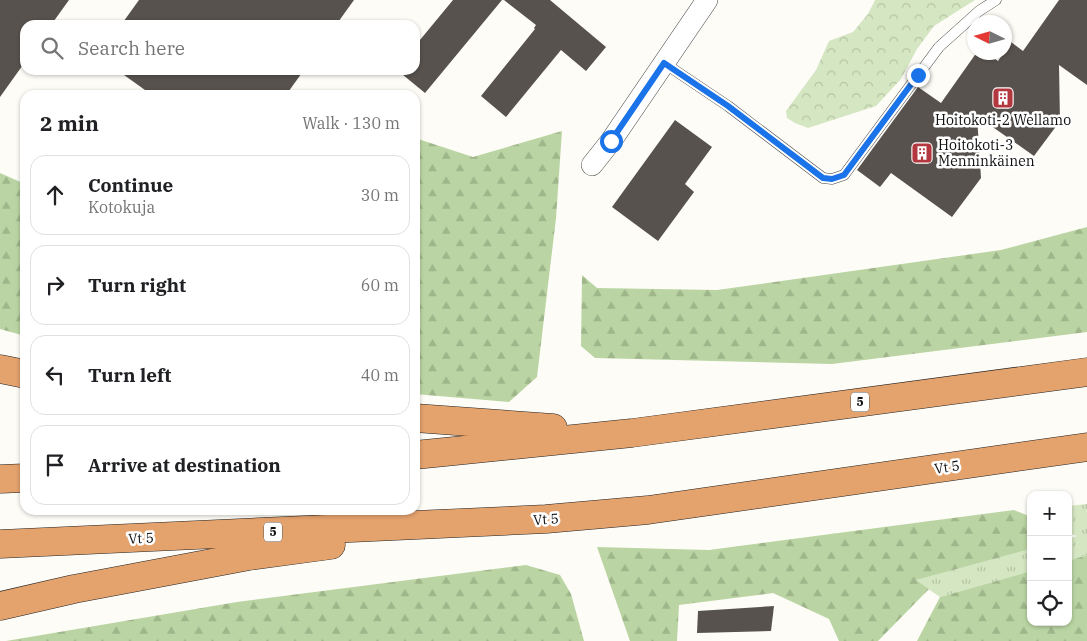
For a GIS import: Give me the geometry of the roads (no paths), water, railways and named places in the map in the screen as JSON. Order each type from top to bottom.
[{"type":"highway","points":[[0,370],[20,373]]},
{"type":"highway","name":"5","points":[[538,435],[632,433],[1087,372]]},
{"type":"highway","points":[[420,419],[538,435]]},
{"type":"highway","points":[[420,454],[538,435]]},
{"type":"highway","name":"Vt 5","points":[[0,544],[546,519],[648,510],[1087,447]]},
{"type":"highway","points":[[0,479],[20,478]]},
{"type":"highway","points":[[0,606],[74,589],[249,556],[546,519]]},
{"type":"street","points":[[592,165],[611,141],[707,0]]},
{"type":"lane","points":[[664,63],[728,106],[823,178],[832,179],[844,175],[938,47],[979,11],[996,0]]},
{"type":"place","name":"Hoitokoti-2 Wellamo","points":[[1003,98]]},
{"type":"place","name":"Hoitokoti-3 Menninkäinen","points":[[922,153]]}]
